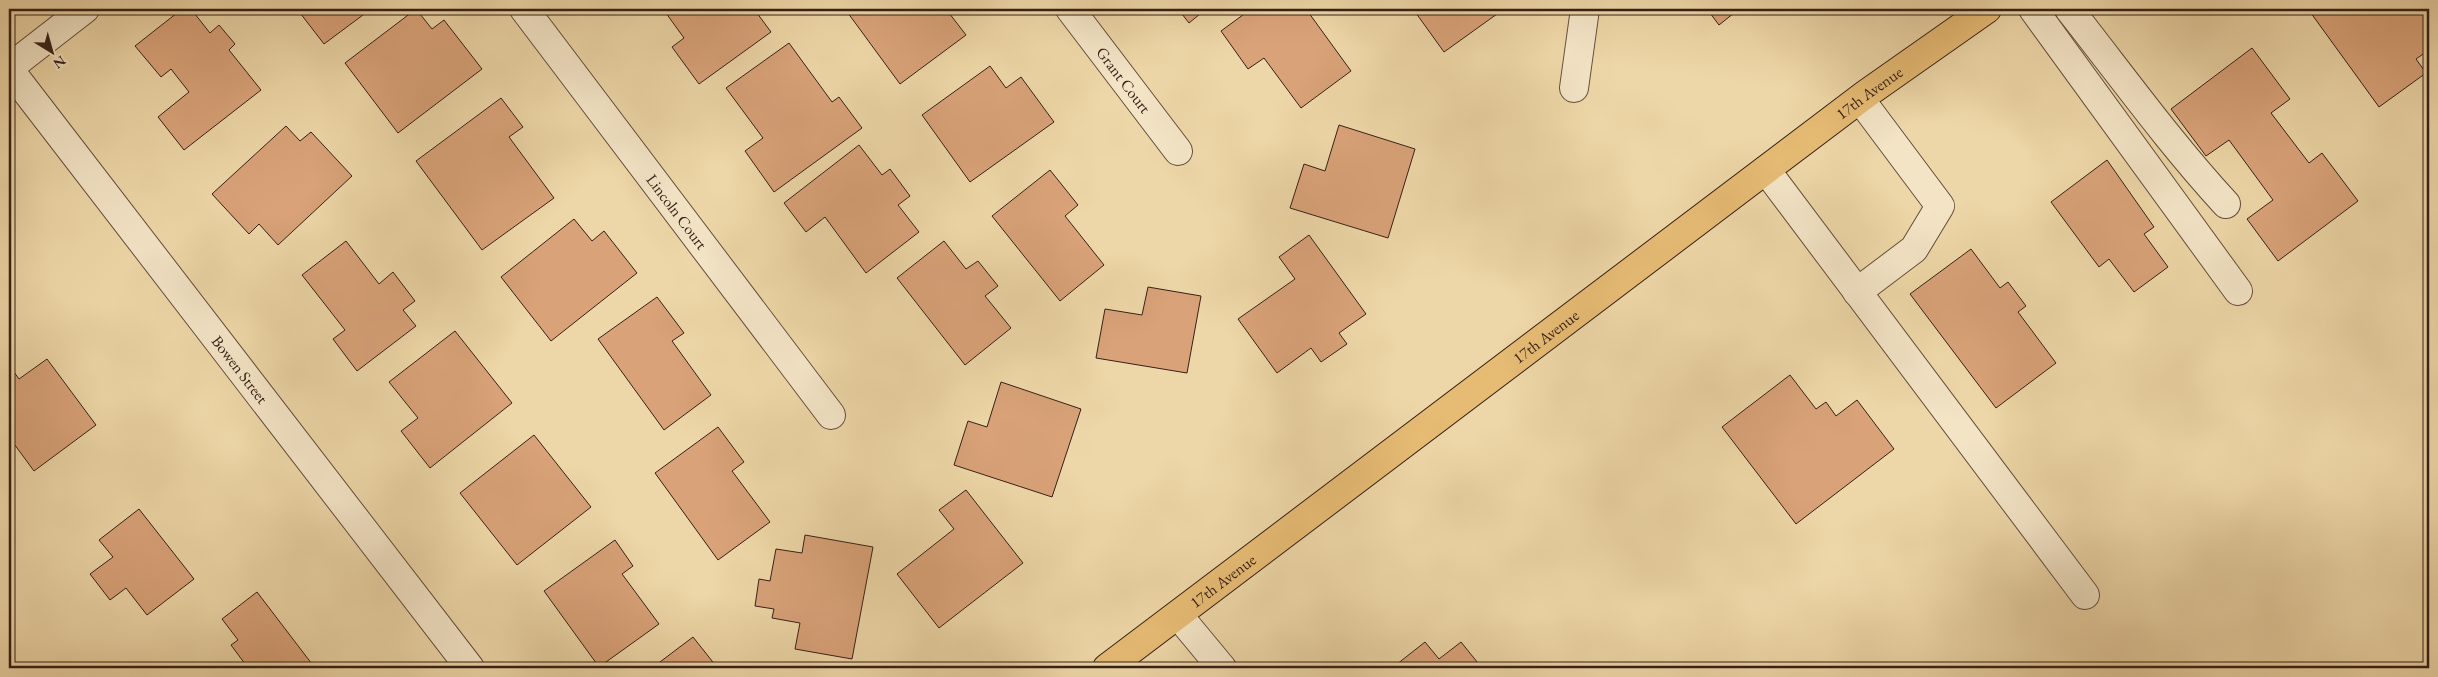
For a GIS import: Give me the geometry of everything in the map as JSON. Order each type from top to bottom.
[{"type":"main road","name":"17th Avenue","points":[[1107,668],[1860,99],[1986,9]]},
{"type":"street","points":[[9,69],[85,9]]},
{"type":"street","name":"Lincoln Court","points":[[524,9],[831,415]]},
{"type":"street","name":"Grant Court","points":[[1070,9],[1178,151]]},
{"type":"street","points":[[1574,88],[1584,9]]},
{"type":"street","points":[[2033,9],[2238,291]]},
{"type":"street","points":[[2069,9],[2144,109],[2226,204]]},
{"type":"street","name":"Bowen Street","points":[[9,69],[470,668]]},
{"type":"street","points":[[1857,292],[1914,249],[1940,206],[1860,99]]},
{"type":"street","points":[[1766,170],[2085,596]]},
{"type":"street","points":[[1178,615],[1222,668]]},
{"type":"building","points":[[182,9],[191,9],[210,33],[219,25],[235,44],[229,50],[261,90],[184,150],[158,117],[189,92],[171,69],[161,77],[135,46]]},
{"type":"building","points":[[297,9],[371,9],[324,44]]},
{"type":"building","points":[[416,9],[432,29],[444,20],[482,69],[398,133],[345,63]]},
{"type":"building","points":[[663,9],[754,9],[771,32],[699,84],[672,47],[684,38]]},
{"type":"building","points":[[845,9],[946,9],[966,35],[900,84]]},
{"type":"building","points":[[1178,9],[1206,9],[1189,23]]},
{"type":"building","points":[[1251,9],[1306,9],[1351,71],[1301,108],[1264,58],[1248,69],[1221,31]]},
{"type":"building","points":[[1413,9],[1504,9],[1444,52]]},
{"type":"building","points":[[1707,9],[1739,9],[1719,25]]},
{"type":"building","points":[[2308,9],[2429,9],[2429,50],[2416,59],[2426,73],[2379,107]]},
{"type":"building","points":[[789,43],[832,102],[839,97],[862,128],[774,192],[745,151],[763,138],[726,88]]},
{"type":"building","points":[[2252,48],[2290,99],[2271,113],[2309,163],[2322,153],[2358,201],[2278,261],[2247,219],[2273,200],[2229,140],[2206,156],[2171,109]]},
{"type":"building","points":[[990,66],[1006,88],[1021,77],[1054,122],[970,182],[922,115]]},
{"type":"building","points":[[501,98],[523,127],[509,137],[554,198],[482,250],[416,161]]},
{"type":"building","points":[[1339,125],[1415,149],[1388,238],[1290,208],[1304,164],[1325,171]]},
{"type":"building","points":[[286,126],[300,141],[311,132],[352,176],[278,245],[259,224],[249,234],[212,194]]},
{"type":"building","points":[[859,145],[882,175],[890,169],[910,196],[898,205],[919,232],[866,273],[825,217],[806,232],[784,203]]},
{"type":"building","points":[[2107,160],[2154,227],[2144,234],[2168,267],[2134,292],[2109,259],[2099,267],[2051,202]]},
{"type":"building","points":[[1050,170],[1078,205],[1065,216],[1104,265],[1060,301],[992,216]]},
{"type":"building","points":[[574,219],[592,241],[604,231],[637,273],[551,341],[501,277]]},
{"type":"building","points":[[1309,235],[1366,314],[1339,333],[1347,344],[1321,362],[1311,348],[1277,373],[1238,319],[1295,279],[1279,257]]},
{"type":"building","points":[[346,241],[379,284],[393,272],[415,301],[403,310],[416,326],[357,371],[333,339],[345,330],[302,275]]},
{"type":"building","points":[[944,241],[966,269],[978,261],[998,286],[985,296],[1011,328],[965,365],[897,278]]},
{"type":"building","points":[[1971,249],[2000,288],[2008,282],[2026,306],[2018,312],[2056,363],[1996,408],[1910,294]]},
{"type":"building","points":[[1148,287],[1201,296],[1187,373],[1096,358],[1105,309],[1142,315]]},
{"type":"building","points":[[657,297],[684,333],[672,341],[711,395],[664,430],[598,339]]},
{"type":"building","points":[[455,331],[512,403],[430,468],[401,431],[418,418],[389,382]]},
{"type":"building","points":[[47,359],[96,425],[34,471],[9,437],[9,365],[19,379]]},
{"type":"building","points":[[1790,375],[1816,409],[1826,402],[1836,416],[1857,400],[1894,449],[1796,524],[1722,427]]},
{"type":"building","points":[[1001,382],[1081,409],[1052,497],[954,465],[968,421],[987,427]]},
{"type":"building","points":[[718,427],[744,462],[732,471],[770,522],[718,560],[655,473]]},
{"type":"building","points":[[534,435],[591,507],[517,565],[460,493]]},
{"type":"building","points":[[966,490],[1023,563],[939,628],[897,574],[954,529],[939,510]]},
{"type":"building","points":[[139,509],[194,579],[147,615],[126,588],[110,600],[90,574],[113,557],[99,540]]},
{"type":"building","points":[[805,535],[873,547],[852,659],[795,649],[800,623],[772,618],[774,609],[755,606],[759,579],[770,581],[776,549],[802,553]]},
{"type":"building","points":[[615,540],[633,566],[622,574],[659,624],[599,667],[544,591]]},
{"type":"building","points":[[257,592],[315,668],[248,668],[231,645],[238,640],[222,619]]},
{"type":"building","points":[[693,637],[716,666],[713,668],[652,668]]},
{"type":"building","points":[[1425,642],[1439,659],[1461,642],[1482,668],[1392,668]]}]
